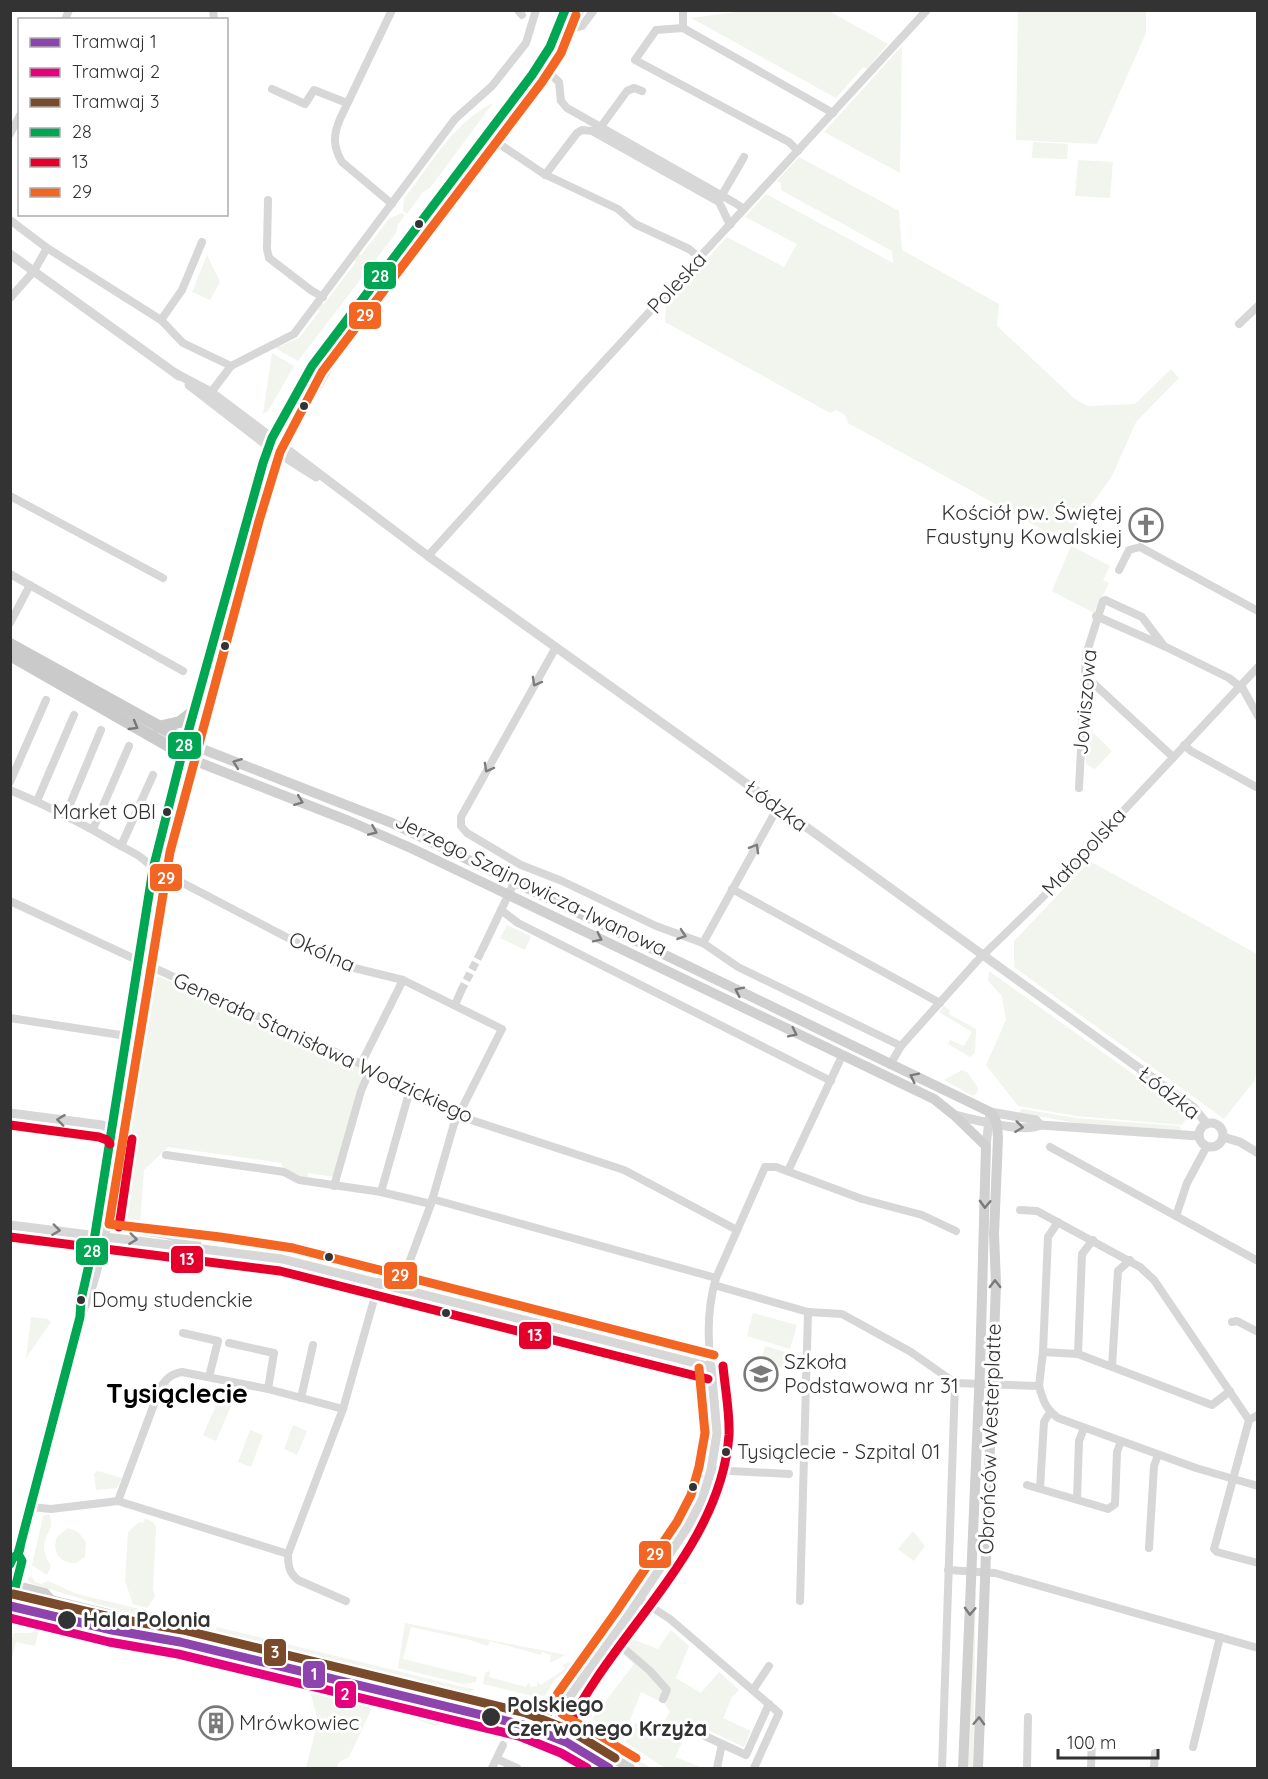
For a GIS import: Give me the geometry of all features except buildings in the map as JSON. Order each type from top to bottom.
[{"type":"main road","points":[[190,751],[194,711],[247,518],[312,366],[538,67],[550,47],[565,10]]},
{"type":"main road","points":[[190,751],[276,446],[334,354],[548,71],[572,29],[578,10]]},
{"type":"main road","name":"Jerzego Szajnowicza-Iwanowa","points":[[10,644],[158,727],[190,751],[392,823],[967,1102],[992,1119]]},
{"type":"main road","name":"Jerzego Szajnowicza-Iwanowa","points":[[10,655],[190,751],[413,849],[508,894],[934,1099],[954,1115]]},
{"type":"main road","points":[[158,727],[180,722],[194,711]]},
{"type":"main road","points":[[954,1115],[986,1146]]},
{"type":"main road","name":"Obrońców Westerplatte","points":[[978,1768],[996,1284],[992,1119]]},
{"type":"main road","name":"Obrońców Westerplatte","points":[[963,1768],[986,1146]]},
{"type":"main road","points":[[12,1593],[45,1593],[51,1600],[537,1718],[556,1724],[575,1734],[630,1768]]},
{"type":"street","points":[[392,10],[334,131],[336,153],[342,162],[392,204]]},
{"type":"street","points":[[208,396],[231,366],[294,334],[455,119],[492,86],[526,43],[537,10]]},
{"type":"street","points":[[572,29],[582,26],[594,10]]},
{"type":"street","points":[[682,28],[683,10]]},
{"type":"street","name":"Poleska","points":[[428,556],[927,10]]},
{"type":"street","points":[[798,151],[789,142],[635,60],[656,30],[682,28],[833,113]]},
{"type":"street","points":[[548,71],[559,82],[564,106],[744,209]]},
{"type":"street","points":[[600,128],[627,90],[634,88],[642,91]]},
{"type":"street","points":[[272,89],[305,104],[314,90],[347,103]]},
{"type":"street","points":[[10,134],[18,119]]},
{"type":"street","points":[[545,175],[577,133],[582,130],[592,130],[719,202],[730,225]]},
{"type":"street","points":[[495,141],[545,175],[618,209],[635,224],[689,249],[700,258]]},
{"type":"street","points":[[722,195],[744,157]]},
{"type":"street","points":[[268,200],[267,249],[269,258],[323,297]]},
{"type":"street","points":[[10,220],[47,248],[161,320],[183,343],[231,366]]},
{"type":"street","points":[[161,320],[182,290],[202,242]]},
{"type":"street","points":[[10,298],[34,271],[47,248]]},
{"type":"street","name":"Łódzka","points":[[10,254],[1194,1108],[1207,1124]]},
{"type":"street","points":[[1239,324],[1257,306]]},
{"type":"street","points":[[10,496],[163,578]]},
{"type":"street","points":[[1119,570],[1129,550],[1140,547],[1257,611]]},
{"type":"street","points":[[10,574],[183,671]]},
{"type":"street","points":[[10,623],[30,585]]},
{"type":"street","points":[[1164,646],[1142,617],[1105,600],[1101,604],[1096,616],[1164,646],[1240,686],[1257,716]]},
{"type":"street","name":"Jowiszowa","points":[[1079,788],[1086,655],[1096,616]]},
{"type":"street","name":"Jerzego Szajnowicza-Iwanowa","points":[[556,647],[461,817],[461,826],[521,866],[562,880],[656,926],[703,942],[738,966],[901,1046]]},
{"type":"street","name":"Małopolska","points":[[890,1065],[901,1046],[982,956],[1041,899],[1257,667]]},
{"type":"street","points":[[1084,682],[1093,683],[1173,758]]},
{"type":"street","points":[[46,700],[11,789],[93,829],[146,859],[153,869]]},
{"type":"street","points":[[37,801],[74,715]]},
{"type":"street","points":[[66,814],[101,730]]},
{"type":"street","points":[[93,829],[129,746]]},
{"type":"street","points":[[1184,746],[1257,788]]},
{"type":"street","points":[[107,1225],[143,963],[153,869],[190,751]]},
{"type":"street","points":[[100,1235],[111,1128],[127,1036],[190,751]]},
{"type":"street","points":[[121,846],[153,775]]},
{"type":"street","points":[[703,942],[778,807]]},
{"type":"street","points":[[146,859],[157,854]]},
{"type":"street","name":"Okólna","points":[[164,867],[177,880],[338,964],[403,980],[502,1029],[459,1116]]},
{"type":"street","points":[[159,884],[177,880]]},
{"type":"street","points":[[482,950],[514,882]]},
{"type":"street","points":[[732,889],[940,1003]]},
{"type":"street","name":"Generała Stanisława Wodzickiego","points":[[10,901],[361,1064],[409,1093],[459,1116],[617,1167],[659,1186],[737,1230]]},
{"type":"street","points":[[501,910],[518,923],[831,1081]]},
{"type":"street","points":[[361,1064],[403,980]]},
{"type":"street","points":[[454,1005],[461,991]]},
{"type":"street","points":[[10,1018],[127,1036]]},
{"type":"street","points":[[788,1172],[842,1056]]},
{"type":"street","points":[[334,1186],[361,1091],[370,1070]]},
{"type":"street","points":[[381,1192],[409,1093]]},
{"type":"street","points":[[10,1113],[111,1128],[120,1137]]},
{"type":"street","name":"Jerzego Szajnowicza-Iwanowa","points":[[954,1115],[992,1119],[1015,1128],[1034,1129],[1040,1125],[1199,1136]]},
{"type":"street","points":[[400,1287],[431,1201],[454,1124],[459,1116]]},
{"type":"street","name":"Obrońców Westerplatte","points":[[986,1146],[992,1119]]},
{"type":"street","points":[[1207,1124],[1213,1124],[1219,1126],[1223,1137],[1217,1146],[1207,1146],[1202,1143],[1199,1136],[1202,1128],[1207,1124]]},
{"type":"street","points":[[1223,1137],[1240,1142],[1257,1154]]},
{"type":"street","points":[[1176,1216],[1187,1183],[1207,1146]]},
{"type":"street","points":[[1050,1147],[1257,1261]]},
{"type":"street","name":"Obrońców Westerplatte","points":[[166,1155],[284,1172],[299,1180],[431,1201],[715,1281],[808,1312],[842,1314],[911,1352],[955,1383]]},
{"type":"street","points":[[556,1724],[568,1699],[613,1639],[687,1528],[702,1500],[711,1470],[717,1433],[708,1321],[715,1281],[765,1167],[776,1167],[862,1199],[922,1215],[956,1231]]},
{"type":"street","points":[[1020,1210],[1037,1211],[1140,1267],[1154,1280],[1249,1420]]},
{"type":"street","points":[[1058,1222],[1048,1237],[1043,1352],[1039,1386],[1043,1402],[1050,1412],[1058,1418],[1158,1455],[1257,1486]]},
{"type":"street","points":[[10,1225],[282,1258],[711,1367]]},
{"type":"street","points":[[10,1565],[18,1554],[101,1228],[107,1225],[171,1236],[219,1250]]},
{"type":"street","points":[[1078,1354],[1082,1254],[1093,1240]]},
{"type":"street","points":[[1112,1366],[1118,1270],[1130,1260]]},
{"type":"street","points":[[346,1601],[298,1580],[292,1575],[288,1565],[288,1554],[343,1409],[379,1282]]},
{"type":"street","points":[[800,1601],[808,1312]]},
{"type":"street","points":[[1232,1322],[1237,1321],[1257,1332]]},
{"type":"street","points":[[183,1333],[218,1341],[209,1377]]},
{"type":"street","points":[[228,1343],[274,1353],[268,1389]]},
{"type":"street","points":[[301,1398],[313,1345]]},
{"type":"street","points":[[1043,1352],[1078,1354],[1212,1404],[1230,1391]]},
{"type":"street","points":[[118,1501],[162,1385],[173,1373],[182,1372],[268,1389],[343,1409]]},
{"type":"street","points":[[942,1768],[955,1383],[1039,1386]]},
{"type":"street","points":[[1040,1488],[1044,1422],[1050,1412]]},
{"type":"street","points":[[1257,1415],[1249,1420],[1214,1549],[1217,1552],[1257,1563]]},
{"type":"street","points":[[1077,1499],[1079,1441],[1084,1428]]},
{"type":"street","points":[[1027,1485],[1108,1509],[1115,1504],[1118,1452],[1121,1441]]},
{"type":"street","points":[[1149,1548],[1152,1536],[1154,1466],[1158,1455]]},
{"type":"street","points":[[711,1470],[789,1474]]},
{"type":"street","points":[[30,1507],[51,1509],[118,1501],[288,1554]]},
{"type":"street","points":[[12,1593],[22,1561],[18,1554]]},
{"type":"street","points":[[948,1570],[984,1571],[1257,1648]]},
{"type":"street","points":[[639,1599],[670,1619],[779,1713],[754,1768]]},
{"type":"street","points":[[1193,1747],[1220,1637]]},
{"type":"street","points":[[613,1639],[650,1671],[667,1690],[663,1700]]},
{"type":"street","points":[[753,1690],[769,1666]]},
{"type":"street","points":[[705,1736],[746,1755],[769,1704]]},
{"type":"street","points":[[1027,1768],[1028,1717]]},
{"type":"street","points":[[1091,1768],[1092,1740]]},
{"type":"street","points":[[717,1768],[722,1744]]},
{"type":"street","points":[[492,1768],[503,1745]]},
{"type":"street","points":[[1154,1768],[1155,1753]]},
{"type":"street","points":[[496,1759],[517,1768]]},
{"type":"shaded area","points":[[743,11],[829,11],[888,44],[867,69],[863,67],[836,98],[691,18]]},
{"type":"shaded area","points":[[1018,11],[1146,11],[1146,33],[1097,144],[1016,140]]},
{"type":"shaded area","points":[[902,46],[900,173],[824,132]]},
{"type":"shaded area","points":[[493,103],[430,188],[423,192],[407,214],[403,211],[404,199],[444,145],[466,121]]},
{"type":"shaded area","points":[[1033,142],[1068,144],[1067,159],[1032,158]]},
{"type":"shaded area","points":[[799,157],[899,211],[902,250],[999,304],[997,326],[1075,399],[1088,406],[1135,404],[1171,369],[1179,378],[1136,422],[1112,476],[1065,542],[848,423],[845,415],[836,410],[830,413],[665,322],[666,304],[727,237],[784,267],[797,244],[745,217],[766,194],[893,263],[892,251],[781,190],[781,183],[777,181]]},
{"type":"shaded area","points":[[1078,160],[1113,162],[1110,198],[1075,196]]},
{"type":"shaded area","points":[[402,213],[405,215],[396,233],[298,361],[275,348],[299,338],[320,311],[316,308],[320,302],[324,304],[356,262],[353,259],[357,253],[361,255],[390,218]]},
{"type":"shaded area","points":[[207,255],[220,282],[210,300],[192,292]]},
{"type":"shaded area","points":[[272,353],[294,366],[268,411],[263,414]]},
{"type":"shaded area","points":[[1071,546],[1110,566],[1103,580],[1109,583],[1094,613],[1052,591]]},
{"type":"shaded area","points":[[1087,727],[1112,751],[1095,769],[1086,764]]},
{"type":"shaded area","points":[[1090,861],[1257,954],[1258,1060],[1255,1080],[1224,1119],[1014,967],[1014,941]]},
{"type":"shaded area","points":[[507,925],[531,936],[525,950],[500,938]]},
{"type":"shaded area","points":[[989,971],[1189,1114],[1182,1125],[1076,1116],[1018,1106],[986,1065],[1006,1020],[1002,996],[988,981]]},
{"type":"shaded area","points":[[160,977],[282,1032],[283,1039],[351,1069],[352,1064],[365,1071],[334,1177],[308,1173],[307,1179],[282,1167],[282,1163],[168,1147],[144,1170],[140,1224],[127,1222],[118,1211],[153,978]]},
{"type":"shaded area","points":[[944,1006],[950,1010],[949,1014],[976,1029],[975,1053],[970,1057],[948,1044],[950,1040],[964,1046],[972,1032],[939,1012]]},
{"type":"shaded area","points":[[962,1070],[968,1073],[978,1088],[977,1093],[973,1096],[944,1080]]},
{"type":"shaded area","points":[[1022,1109],[1076,1118],[1180,1126],[1181,1132],[1083,1124],[1019,1113]]},
{"type":"shaded area","points":[[753,1313],[797,1325],[790,1349],[747,1336]]},
{"type":"shaded area","points":[[31,1317],[48,1319],[51,1322],[26,1358]]},
{"type":"shaded area","points":[[765,1346],[789,1353],[784,1368],[761,1362]]},
{"type":"shaded area","points":[[221,1394],[234,1399],[216,1441],[203,1435]]},
{"type":"shaded area","points":[[293,1425],[307,1431],[297,1455],[284,1449]]},
{"type":"shaded area","points":[[250,1430],[263,1435],[251,1467],[238,1462]]},
{"type":"shaded area","points":[[98,1471],[122,1478],[117,1488],[96,1490],[94,1474]]},
{"type":"shaded area","points":[[49,1514],[51,1523],[44,1547],[51,1566],[47,1575],[32,1565],[43,1516]]},
{"type":"shaded area","points":[[145,1519],[152,1521],[156,1527],[153,1589],[155,1596],[147,1608],[133,1604],[125,1581],[128,1532],[139,1522],[143,1523]]},
{"type":"shaded area","points":[[68,1528],[78,1532],[86,1542],[85,1557],[76,1563],[62,1559],[55,1548],[57,1537]]},
{"type":"shaded area","points":[[913,1531],[925,1546],[914,1561],[898,1549]]},
{"type":"shaded area","points":[[28,1577],[32,1577],[35,1582],[41,1584],[48,1581],[77,1594],[210,1626],[209,1632],[121,1611],[33,1584],[28,1582]]},
{"type":"shaded area","points":[[974,1593],[976,1593],[973,1768],[967,1768]]},
{"type":"shaded area","points":[[405,1623],[581,1658],[565,1655],[550,1663],[551,1655],[542,1652],[541,1655],[490,1641],[488,1646],[411,1627],[403,1659],[477,1677],[476,1682],[463,1684],[398,1668]]},
{"type":"shaded area","points":[[43,1627],[65,1632],[64,1636],[39,1630],[35,1646],[16,1642],[11,1662],[11,1641],[14,1633],[30,1633]]},
{"type":"shaded area","points":[[217,1627],[475,1689],[469,1692],[456,1691],[215,1634]]},
{"type":"shaded area","points":[[671,1630],[689,1646],[676,1678],[701,1693],[719,1672],[739,1690],[732,1697],[723,1718],[751,1731],[744,1747],[708,1730],[702,1738],[687,1732],[675,1757],[703,1768],[665,1768],[625,1742],[635,1723],[659,1729],[670,1712],[664,1703],[641,1692],[622,1740],[592,1719],[634,1664],[619,1651],[629,1638],[658,1649]]},
{"type":"shaded area","points":[[213,1645],[484,1711],[483,1714],[212,1648]]},
{"type":"shaded area","points":[[211,1654],[481,1720],[480,1723],[210,1656]]},
{"type":"shaded area","points":[[570,1662],[576,1664],[555,1679],[544,1696],[537,1695],[537,1697],[483,1684],[485,1673],[488,1671],[490,1672],[489,1677],[526,1687],[529,1682],[530,1687],[537,1686],[537,1681],[541,1685],[565,1669],[563,1665]]},
{"type":"shaded area","points":[[314,1687],[366,1700],[371,1710],[349,1757],[339,1762],[337,1768],[306,1768],[318,1721],[311,1695]]},
{"type":"shaded area","points":[[372,1701],[447,1718],[449,1721],[435,1726],[371,1703]]},
{"type":"shaded area","points":[[568,1715],[651,1768],[642,1768],[573,1724]]},
{"type":"tunnel","points":[[461,991],[482,950]]},
{"type":"tram line","name":"3","points":[[13,1594],[114,1618],[183,1630],[526,1713],[571,1731],[615,1758]]},
{"type":"tram line","name":"1","points":[[10,1606],[112,1630],[180,1642],[523,1725],[566,1742],[609,1768]]},
{"type":"tram line","name":"2","points":[[10,1618],[109,1642],[178,1654],[519,1736],[561,1753],[587,1768]]},
{"type":"transit line","name":"28","points":[[10,1564],[18,1554],[80,1317],[153,869],[182,754],[263,463],[272,438],[312,366],[532,75],[550,47],[565,10]]},
{"type":"transit line","name":"29","points":[[576,15],[561,53],[542,82],[322,372],[280,452],[259,521],[170,852],[109,1224],[293,1248],[714,1355]]},
{"type":"transit line","name":"13","points":[[10,1125],[99,1137],[110,1144]]},
{"type":"transit line","name":"13","points":[[119,1227],[132,1139]]},
{"type":"transit line","name":"13","points":[[10,1237],[280,1271],[708,1379]]},
{"type":"transit line","name":"13","points":[[567,1729],[587,1693],[687,1552],[707,1515],[722,1476],[729,1435],[723,1366]]},
{"type":"transit line","name":"29","points":[[545,1719],[558,1693],[677,1522],[691,1495],[705,1433],[699,1368]]},
{"type":"transit line","name":"28","points":[[13,1596],[22,1561],[18,1554],[20,1548]]},
{"type":"transit line","name":"29","points":[[562,1714],[636,1758]]},
{"type":"transit line","name":"13","points":[[550,1734],[607,1768]]},
{"type":"place","name":"Kościół pw. Świętej Faustyny Kowalskiej","points":[[1146,525]]},
{"type":"place","name":"Market OBI","points":[[167,812]]},
{"type":"place","name":"Domy studenckie","points":[[81,1300]]},
{"type":"place","name":"Szkoła Podstawowa nr 31","points":[[761,1374]]},
{"type":"place","name":"Tysiąclecie - Szpital 01","points":[[726,1452]]},
{"type":"place","name":"Hala Polonia","points":[[67,1620]]},
{"type":"place","name":"Polskiego Czerwonego Krzyża","points":[[491,1717]]},
{"type":"place","name":"Mrówkowiec","points":[[216,1723]]},
{"type":"district","name":"Tysiąclecie","points":[[177,1394]]}]
